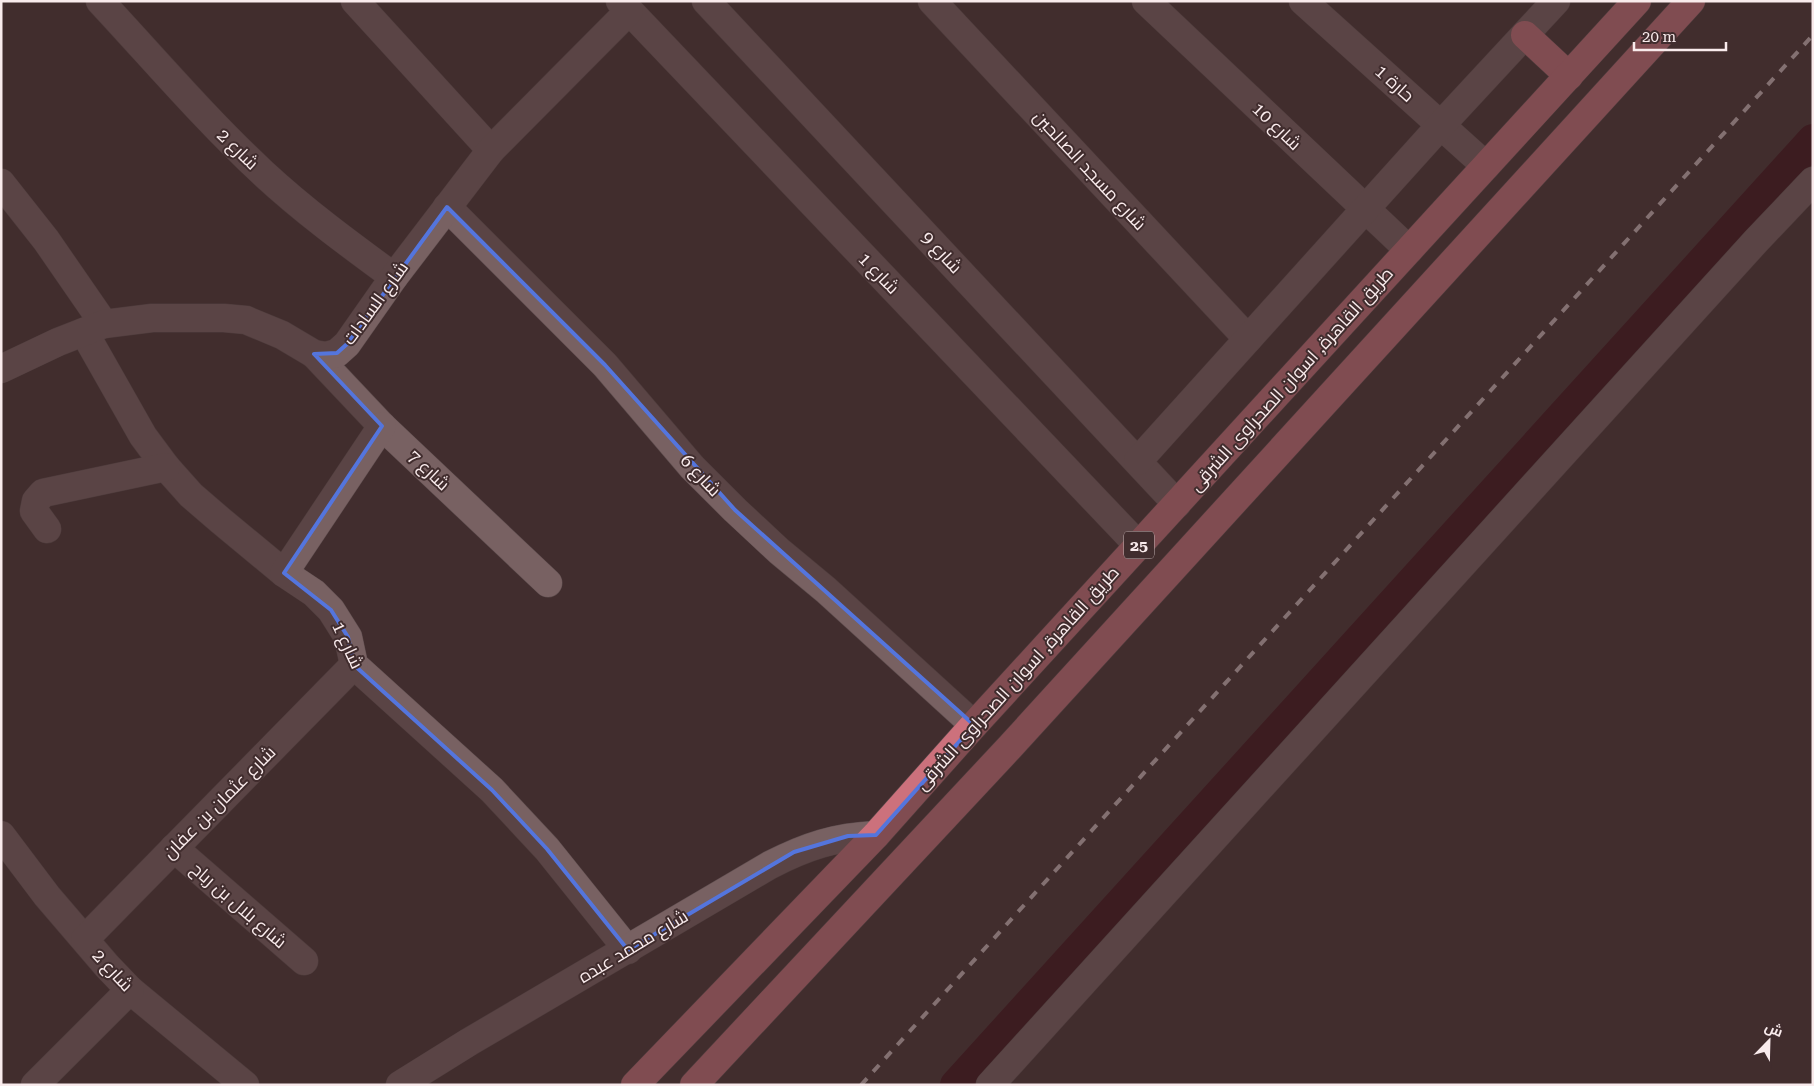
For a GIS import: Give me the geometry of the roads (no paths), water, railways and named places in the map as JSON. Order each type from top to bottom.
[{"type":"highway","name":"طريق القاهرة, اسوان الصحراوى الشرقى","points":[[635,1085],[876,835],[1138,545],[1637,1]]},
{"type":"highway","name":"25","points":[[694,1085],[1009,748],[1691,1]]},
{"type":"highway","points":[[1525,35],[1569,76]]},
{"type":"street","name":"شارع 2","points":[[100,1],[223,135],[264,174],[342,239],[394,277]]},
{"type":"street","points":[[355,1],[491,150]]},
{"type":"street","name":"شارع 9","points":[[706,1],[1177,504]]},
{"type":"street","name":"شارع مسجد الصالحين","points":[[932,1],[1248,339]]},
{"type":"street","name":"شارع 10","points":[[1146,1],[1364,210],[1409,250]]},
{"type":"street","name":"حارة 1","points":[[1303,1],[1486,166]]},
{"type":"street","points":[[1138,461],[1441,125],[1556,1]]},
{"type":"street","name":"شارع السادات","points":[[314,354],[326,356],[337,353],[347,344],[394,277],[491,150],[625,6]]},
{"type":"street","name":"شارع 1","points":[[625,6],[1138,545]]},
{"type":"street","points":[[990,1085],[1756,241],[1813,182]]},
{"type":"street","name":"شارع 1","points":[[1,183],[46,240],[94,328],[143,436],[166,466],[191,495],[284,572],[314,593],[331,610],[348,637],[354,666],[492,790],[547,849],[628,950]]},
{"type":"street","name":"شارع 6","points":[[447,207],[605,365],[692,467],[734,510],[826,590],[974,725]]},
{"type":"street","points":[[1,369],[94,328],[152,318],[224,318],[246,320],[282,334],[314,354]]},
{"type":"street","name":"شارع 7","points":[[314,354],[382,426],[548,583]]},
{"type":"street","points":[[284,572],[382,426]]},
{"type":"street","points":[[47,528],[34,511],[36,501],[43,493],[166,466]]},
{"type":"street","name":"شارع عثمان بن عفان","points":[[85,939],[354,666]]},
{"type":"street","name":"شارع 2","points":[[1,835],[47,896],[130,990],[246,1085]]},
{"type":"street","name":"شارع محمد عبده","points":[[400,1085],[469,1042],[794,852],[848,836],[876,835]]},
{"type":"street","name":"شارع بلال بن رباح","points":[[174,848],[304,961]]},
{"type":"street","points":[[35,1085],[130,990]]},
{"type":"waterway","points":[[956,1085],[1813,140]]},
{"type":"railway","points":[[861,1085],[1813,35]]}]
